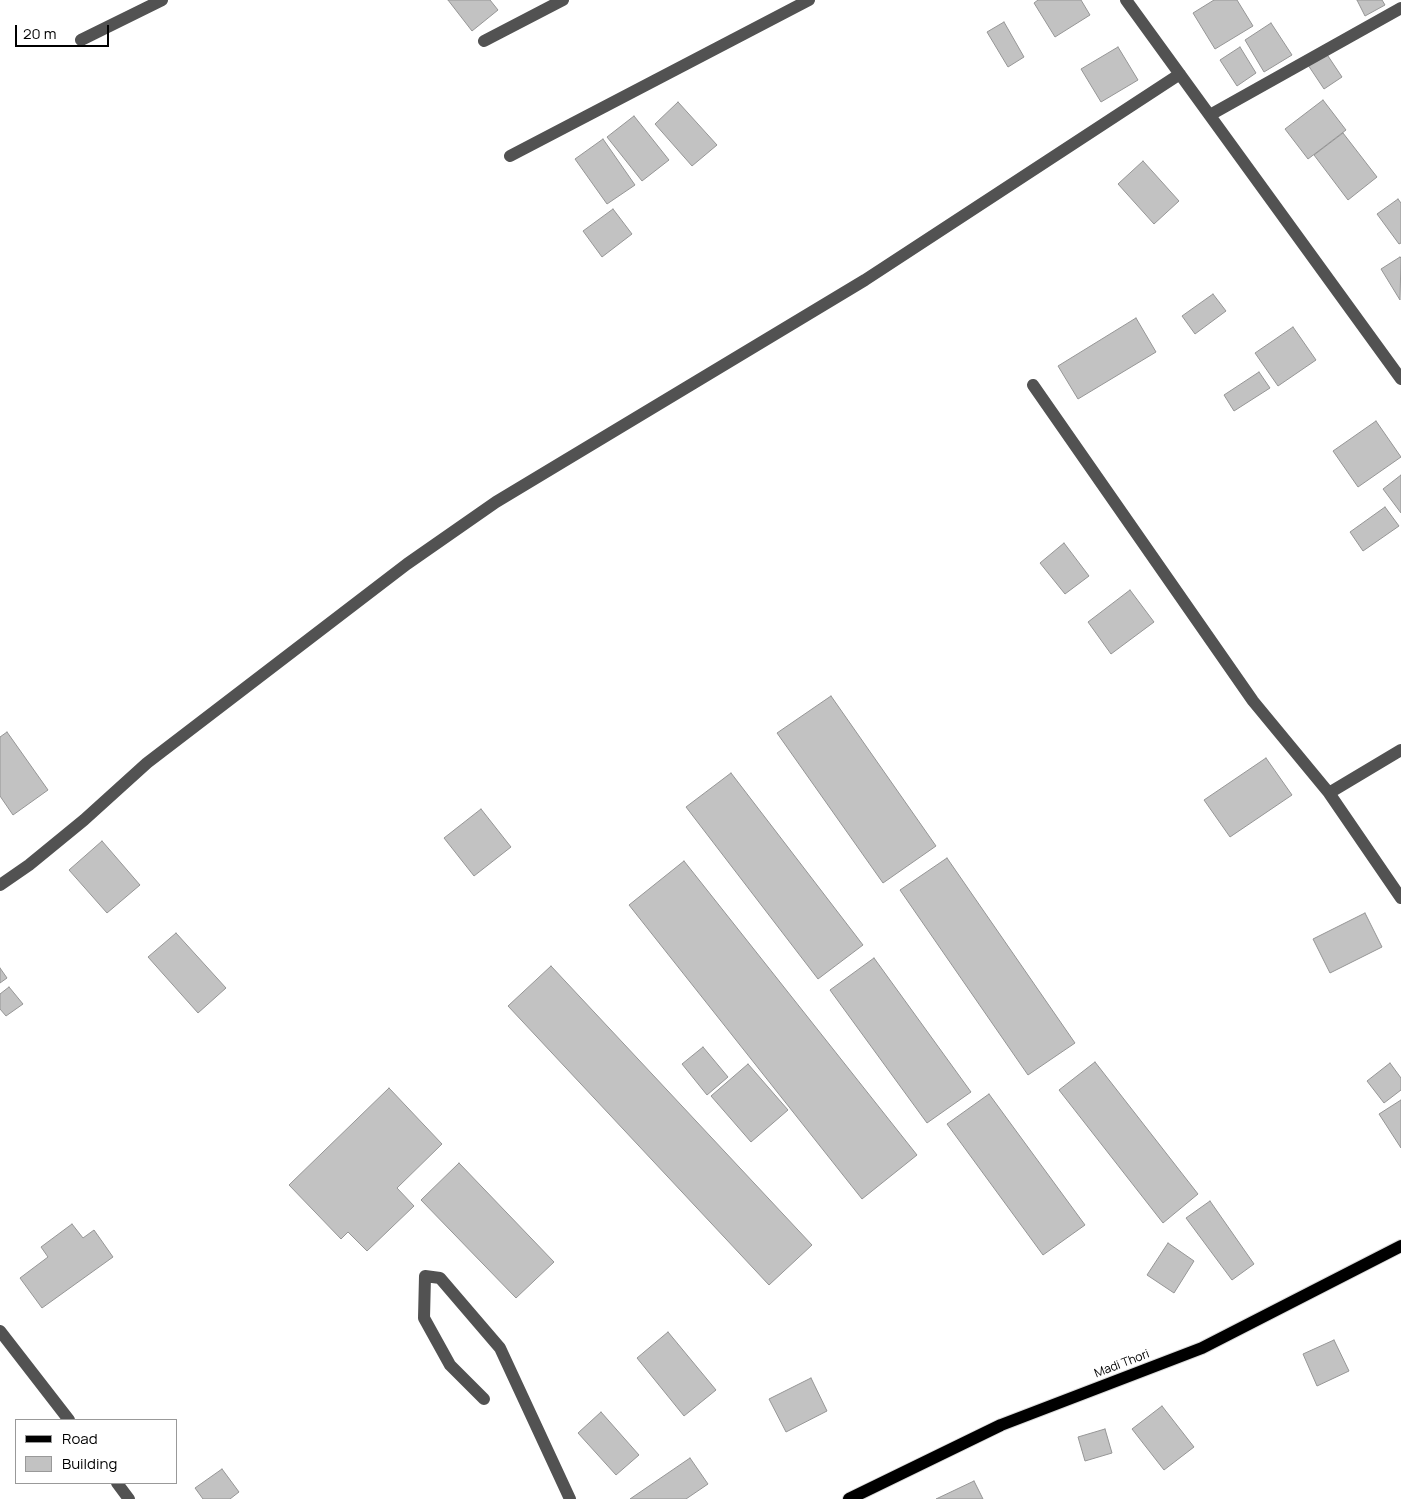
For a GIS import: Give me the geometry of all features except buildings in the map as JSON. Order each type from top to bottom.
[{"type":"main road","name":"Madi Thori","points":[[849,1499],[1001,1425],[1202,1348],[1401,1246]]},
{"type":"street","points":[[81,40],[162,0]]},
{"type":"street","points":[[484,41],[563,0]]},
{"type":"street","points":[[510,156],[809,0]]},
{"type":"street","points":[[1126,0],[1401,379]]},
{"type":"street","points":[[1210,116],[1401,8]]},
{"type":"street","points":[[0,885],[29,865],[77,826],[148,763],[407,564],[496,502],[865,280],[1180,74]]},
{"type":"street","points":[[1033,385],[1254,701],[1329,793],[1401,898]]},
{"type":"street","points":[[1329,793],[1401,750]]},
{"type":"street","points":[[484,1400],[450,1365],[424,1318],[424,1276],[440,1278],[500,1348],[570,1499]]},
{"type":"street","points":[[0,1331],[68,1419]]},
{"type":"street","points":[[118,1484],[129,1499]]}]
